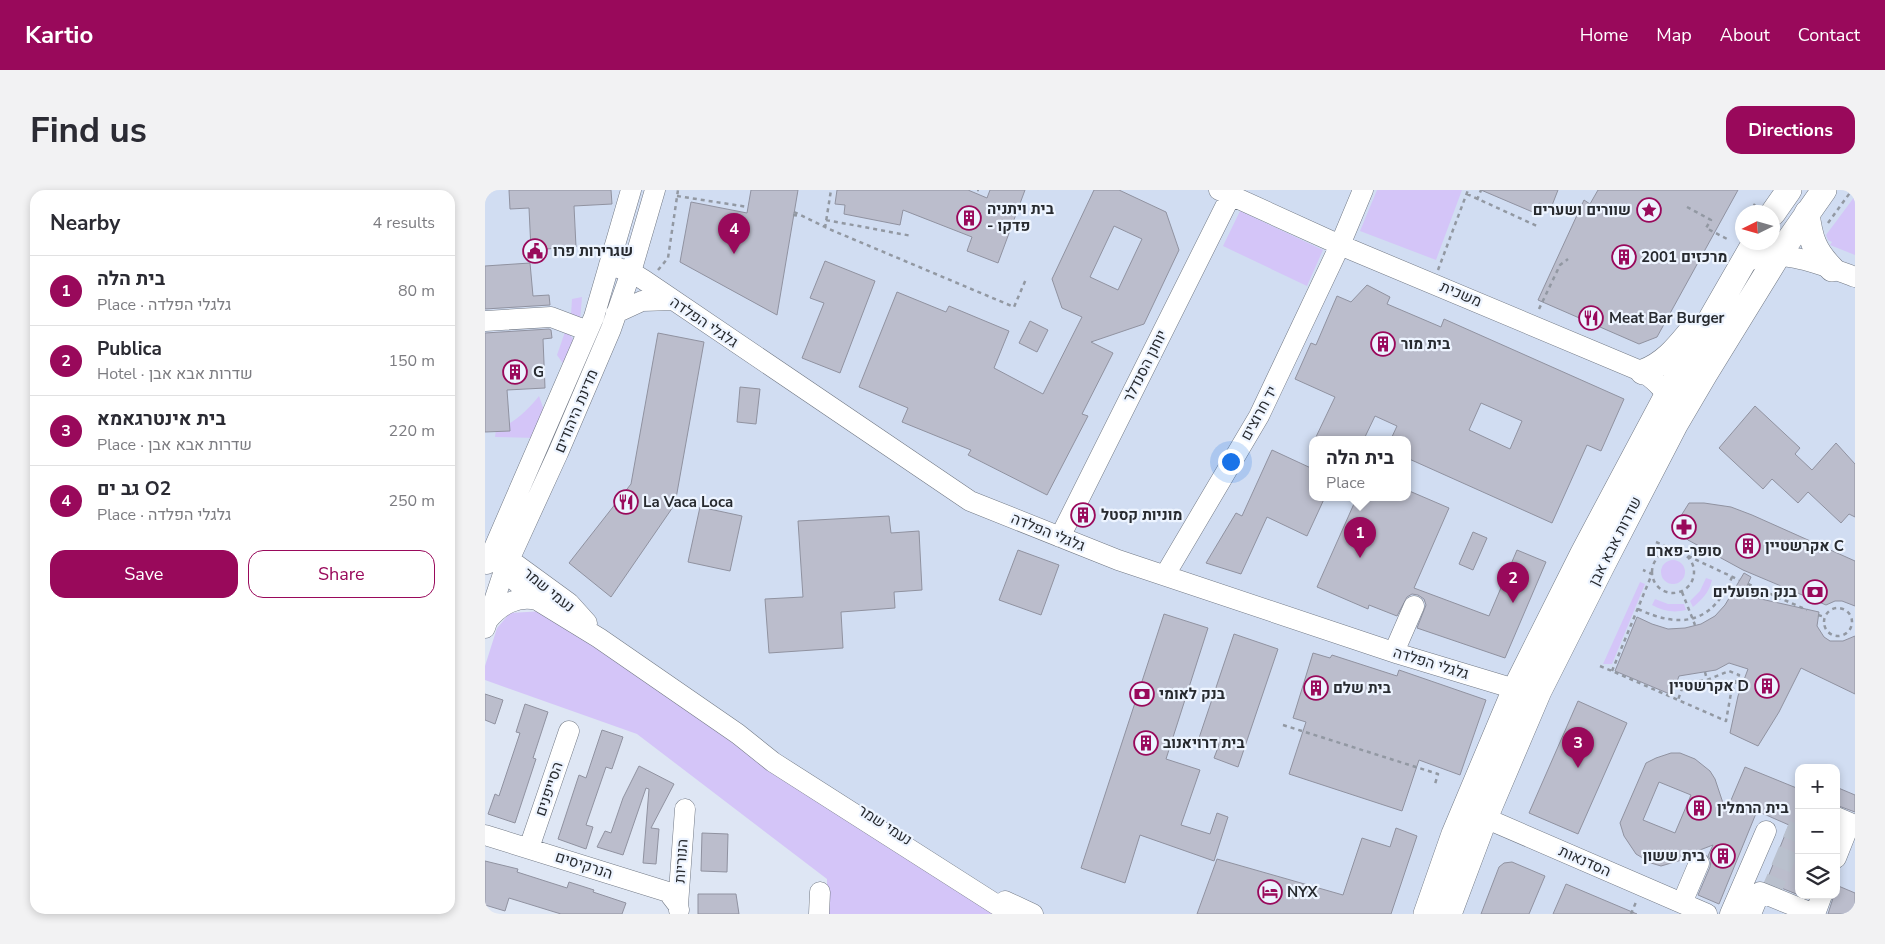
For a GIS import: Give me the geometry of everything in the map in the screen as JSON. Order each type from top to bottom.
[{"type":"main road","points":[[1768,205],[1789,190]]},
{"type":"main road","name":"שדרות אבא אבן","points":[[1426,914],[1469,800],[1527,690],[1675,425],[1777,257],[1815,221],[1824,190]]},
{"type":"main road","points":[[1815,221],[1809,229],[1814,247],[1844,273]]},
{"type":"main road","name":"שדרות אבא אבן","points":[[1449,914],[1485,818],[1527,690],[1583,553],[1667,395],[1750,252]]},
{"type":"main road","points":[[1643,372],[1657,366],[1669,356],[1724,294]]},
{"type":"street","name":"מדינת היהודים","points":[[486,624],[497,560],[594,317],[631,190]]},
{"type":"street","name":"מדינת היהודים","points":[[497,560],[518,541],[611,329],[631,272],[655,190]]},
{"type":"street","name":"יד חרוצים","points":[[1165,575],[1259,416],[1340,245],[1363,190]]},
{"type":"street","name":"משכית","points":[[1225,192],[1340,245],[1643,372],[1657,382],[1667,395],[1675,425]]},
{"type":"street","name":"יוחנן הסנדלר","points":[[1060,537],[1225,192]]},
{"type":"street","points":[[1750,252],[1751,259],[1798,258],[1844,273]]},
{"type":"street","name":"גלגלי הפלדה","points":[[609,265],[631,272],[970,501],[1118,560],[1394,652],[1527,690]]},
{"type":"street","points":[[616,313],[642,301],[672,300]]},
{"type":"street","points":[[485,321],[551,317],[588,330]]},
{"type":"street","points":[[518,541],[523,560],[531,574]]},
{"type":"street","name":"נעמי שמר","points":[[497,560],[531,574],[569,603],[599,638]]},
{"type":"street","name":"נעמי שמר","points":[[497,560],[537,600],[599,638],[739,734],[998,898],[1033,914]]},
{"type":"street","points":[[486,624],[509,602],[522,598],[537,600]]},
{"type":"street","points":[[1394,652],[1414,606]]},
{"type":"street","name":"הסייפנים","points":[[529,848],[569,730]]},
{"type":"street","name":"נעמי שמר","points":[[739,734],[773,762],[876,829],[997,905],[1015,914]]},
{"type":"street","name":"הסדנאות","points":[[1469,800],[1485,818],[1707,914]]},
{"type":"street","name":"הנוריות","points":[[679,910],[685,808]]},
{"type":"street","points":[[1840,818],[1850,822],[1840,848]]},
{"type":"street","points":[[1730,914],[1766,831]]},
{"type":"street","name":"הנרקיסים","points":[[485,835],[668,892],[679,910]]},
{"type":"street","points":[[1682,903],[1699,863]]},
{"type":"street","points":[[819,914],[820,892]]},
{"type":"street","points":[[1751,914],[1759,892],[1814,914],[1820,899]]},
{"type":"path","points":[[654,274],[668,258],[678,190]]},
{"type":"path","points":[[825,228],[831,190]]},
{"type":"path","points":[[1433,283],[1468,190]]},
{"type":"path","points":[[1477,200],[1481,190]]},
{"type":"path","points":[[1815,221],[1852,190]]},
{"type":"path","points":[[1467,194],[1537,226]]},
{"type":"path","points":[[677,196],[748,207]]},
{"type":"path","points":[[1687,207],[1711,220],[1706,228],[1729,240]]},
{"type":"path","points":[[794,213],[825,228],[1014,307],[1026,279]]},
{"type":"path","points":[[827,220],[912,236]]},
{"type":"path","points":[[1539,309],[1560,265],[1568,259]]},
{"type":"path","points":[[1656,542],[1739,580]]},
{"type":"path","points":[[1612,672],[1652,574],[1655,562],[1664,553],[1683,553],[1688,557],[1694,569],[1692,582],[1682,592],[1677,593],[1665,592],[1656,585],[1652,574],[1643,570]]},
{"type":"path","points":[[1638,609],[1667,620],[1684,621],[1694,619],[1709,610],[1721,598],[1732,577]]},
{"type":"path","points":[[1748,584],[1807,610]]},
{"type":"path","points":[[1682,592],[1695,625]]},
{"type":"path","points":[[1842,609],[1850,617],[1850,628],[1844,634],[1833,635],[1825,628],[1825,617],[1832,610],[1842,609]]},
{"type":"path","points":[[1818,615],[1825,617]]},
{"type":"path","points":[[1850,628],[1855,630]]},
{"type":"path","points":[[1600,666],[1726,721],[1731,693],[1739,675],[1729,671],[1707,680],[1684,683],[1678,700]]},
{"type":"path","points":[[1705,672],[1707,680]]},
{"type":"path","points":[[1283,724],[1438,774],[1435,784]]},
{"type":"path","points":[[1631,914],[1638,898]]},
{"type":"shaded area","points":[[485,190],[1855,190],[1855,914],[1015,914],[485,555]]},
{"type":"shaded area","points":[[1377,190],[1462,190],[1436,260],[1360,231]]},
{"type":"shaded area","points":[[1855,196],[1855,255],[1830,245],[1832,242],[1828,240],[1826,235]]},
{"type":"shaded area","points":[[1240,211],[1323,250],[1307,286],[1223,246]]},
{"type":"shaded area","points":[[582,297],[580,321],[571,315],[572,299]]},
{"type":"shaded area","points":[[566,329],[573,339],[564,365],[557,355]]},
{"type":"shaded area","points":[[539,396],[545,413],[536,438],[495,437],[496,430],[520,416]]},
{"type":"shaded area","points":[[1673,560],[1678,561],[1684,567],[1684,577],[1678,583],[1673,584],[1668,583],[1662,577],[1661,572],[1662,567],[1668,561]]},
{"type":"shaded area","points":[[1706,578],[1712,580],[1709,588],[1703,598],[1693,607],[1690,601],[1700,591]]},
{"type":"shaded area","points":[[1640,582],[1645,584],[1612,664],[1603,664]]},
{"type":"shaded area","points":[[1655,599],[1668,604],[1684,604],[1686,610],[1668,611],[1660,609],[1652,605]]},
{"type":"shaded area","points":[[544,611],[1010,914],[827,914],[827,879],[637,734],[485,680],[485,666],[497,628],[510,613]]},
{"type":"building","points":[[509,190],[611,190],[612,204],[574,206],[576,247],[531,250],[529,208],[510,209]]},
{"type":"building","points":[[751,190],[798,190],[777,315],[680,262],[691,202],[747,213]]},
{"type":"building","name":"בית ויתניה - פדקו","points":[[837,190],[968,190],[987,198],[990,190],[1025,190],[998,263],[967,251],[972,237],[903,210],[900,225],[844,214],[845,205],[835,204]]},
{"type":"building","points":[[1094,190],[1119,190],[1166,212],[1179,250],[1144,324],[1091,342],[1113,353],[1082,414],[1088,416],[1047,495],[968,455],[971,450],[902,422],[908,408],[859,387],[897,292],[946,312],[949,306],[1009,331],[994,368],[1043,394],[1082,317],[1062,308],[1052,279]],"holes":[[[1114,226],[1142,239],[1118,290],[1090,277]]]},
{"type":"building","points":[[1481,190],[1558,190],[1551,208],[1539,203],[1535,213]]},
{"type":"building","name":"מרכזים 2001","points":[[1598,190],[1738,190],[1657,337],[1639,344],[1538,300],[1584,200],[1590,204]]},
{"type":"building","points":[[825,261],[875,281],[840,373],[802,358],[824,303],[810,298]]},
{"type":"building","points":[[530,263],[533,296],[549,295],[550,305],[485,309],[485,266]]},
{"type":"building","points":[[1367,285],[1390,297],[1387,304],[1441,327],[1444,319],[1624,399],[1601,451],[1587,445],[1552,523],[1411,460],[1411,436],[1392,436],[1397,426],[1375,416],[1365,436],[1316,436],[1335,397],[1295,379],[1311,343],[1316,345],[1337,296],[1351,302]],"holes":[[[1481,403],[1522,421],[1510,449],[1469,430]]]},
{"type":"building","points":[[1030,321],[1048,330],[1037,352],[1019,343]]},
{"type":"building","name":"G","points":[[551,330],[552,338],[543,339],[545,388],[507,390],[510,431],[485,432],[485,333]]},
{"type":"building","points":[[658,333],[704,342],[675,504],[611,597],[569,563],[631,484]]},
{"type":"building","points":[[740,387],[760,389],[756,424],[737,422]]},
{"type":"building","points":[[1755,406],[1800,448],[1795,454],[1812,470],[1836,443],[1855,464],[1855,517],[1849,514],[1841,523],[1808,492],[1798,503],[1772,479],[1763,489],[1719,448]]},
{"type":"building","points":[[1272,450],[1309,467],[1309,501],[1323,501],[1307,536],[1267,517],[1241,574],[1206,563],[1236,513],[1242,516]]},
{"type":"building","points":[[1411,492],[1449,508],[1414,588],[1489,616],[1517,550],[1546,562],[1505,658],[1417,628],[1426,605],[1424,599],[1418,595],[1412,594],[1407,597],[1397,616],[1369,605],[1368,609],[1317,587],[1355,501],[1411,501]]},
{"type":"building","name":"אקרשטיין C","points":[[1689,503],[1731,507],[1855,561],[1855,606],[1842,601],[1835,601],[1826,605],[1743,570],[1688,540],[1674,527]]},
{"type":"building","points":[[700,507],[742,516],[730,571],[688,562]]},
{"type":"building","points":[[889,516],[891,533],[919,531],[922,590],[894,592],[895,608],[841,612],[843,648],[769,653],[765,599],[803,597],[798,521]]},
{"type":"building","points":[[1473,532],[1487,538],[1473,570],[1459,564]]},
{"type":"building","points":[[1018,550],[1059,565],[1041,615],[999,600]]},
{"type":"building","points":[[1744,573],[1751,577],[1743,595],[1819,612],[1817,626],[1824,637],[1830,641],[1843,641],[1855,636],[1855,694],[1801,668],[1779,712],[1758,746],[1730,733],[1738,696],[1748,669],[1729,663],[1716,670],[1679,676],[1672,695],[1615,671],[1637,617],[1668,629],[1685,628],[1701,624],[1715,616],[1725,605]]},
{"type":"building","name":"בית דרויאנוב","points":[[1164,614],[1208,628],[1166,759],[1200,770],[1181,825],[1210,834],[1217,813],[1228,817],[1214,861],[1140,835],[1125,883],[1081,868]]},
{"type":"building","points":[[1234,634],[1278,649],[1238,767],[1214,758],[1219,745],[1199,738]]},
{"type":"building","points":[[1313,653],[1330,658],[1332,655],[1397,676],[1399,670],[1486,700],[1460,775],[1419,760],[1402,811],[1289,774],[1306,722],[1293,718]]},
{"type":"building","points":[[485,694],[503,700],[495,724],[485,720]]},
{"type":"building","points":[[1578,701],[1627,723],[1578,834],[1529,813]]},
{"type":"building","points":[[525,704],[548,712],[533,758],[536,759],[515,823],[488,814],[495,794],[499,796],[520,733],[516,732]]},
{"type":"building","points":[[602,730],[623,737],[612,769],[606,767],[586,825],[593,827],[586,849],[558,839],[579,775],[586,778]]},
{"type":"building","points":[[1671,753],[1680,753],[1695,759],[1710,771],[1715,779],[1726,812],[1745,767],[1795,787],[1795,893],[1766,882],[1789,825],[1757,811],[1719,904],[1698,895],[1710,867],[1711,861],[1708,856],[1713,845],[1692,853],[1685,859],[1661,866],[1651,863],[1636,854],[1624,836],[1620,823],[1646,763]],"holes":[[[1659,782],[1691,795],[1675,833],[1643,820]]]},
{"type":"building","points":[[639,766],[674,784],[651,828],[659,829],[656,864],[643,863],[649,789],[646,788],[623,855],[597,847],[605,831],[611,833],[623,798]]},
{"type":"building","points":[[1840,789],[1855,795],[1855,812],[1840,806]]},
{"type":"building","name":"NYX","points":[[1396,828],[1417,836],[1391,914],[1197,914],[1217,859],[1343,895],[1362,838],[1390,847]]},
{"type":"building","points":[[702,833],[728,834],[727,872],[701,871]]},
{"type":"building","points":[[485,861],[518,869],[517,872],[567,888],[569,882],[626,903],[622,914],[561,914],[509,898],[505,911],[485,905]]},
{"type":"building","points":[[1512,862],[1545,876],[1529,914],[1481,914],[1499,867],[1504,863]]},
{"type":"building","points":[[1566,884],[1637,914],[1553,914]]},
{"type":"building","points":[[1840,887],[1855,893],[1855,914],[1828,914],[1833,899],[1840,899]]},
{"type":"building","points":[[698,894],[736,894],[739,914],[698,914]]},
{"type":"tunnel","points":[[1769,896],[1795,834]]},
{"type":"place","name":"שוורים ושערים","points":[[1649,210]]},
{"type":"place","name":"בית ויתניה - פדקו","points":[[969,218]]},
{"type":"place","name":"שגרירות פרו","points":[[535,251]]},
{"type":"place","name":"גב ים O2","points":[[734,254]]},
{"type":"place","name":"מרכזים 2001","points":[[1624,257]]},
{"type":"place","name":"Meat Bar Burger","points":[[1591,318]]},
{"type":"place","name":"בית מור","points":[[1383,344]]},
{"type":"place","name":"G","points":[[515,372]]},
{"type":"place","name":"La Vaca Loca","points":[[626,502]]},
{"type":"place","name":"מוניות קסטל","points":[[1083,515]]},
{"type":"place","name":"סופר-פארם","points":[[1684,527]]},
{"type":"place","name":"אקרשטיין C","points":[[1748,546]]},
{"type":"place","name":"בית הלה","points":[[1360,558]]},
{"type":"place","name":"בנק הפועלים","points":[[1815,592]]},
{"type":"place","name":"Publica","points":[[1513,603]]},
{"type":"place","name":"אקרשטיין D","points":[[1767,686]]},
{"type":"place","name":"בית שלם","points":[[1316,688]]},
{"type":"place","name":"בנק לאומי","points":[[1142,694]]},
{"type":"place","name":"בית דרויאנוב","points":[[1146,743]]},
{"type":"place","name":"בית אינטרגאמא","points":[[1578,768]]},
{"type":"place","name":"בית הרמלין","points":[[1699,808]]},
{"type":"place","name":"בית ששון","points":[[1723,856]]},
{"type":"place","name":"NYX","points":[[1270,892]]}]
